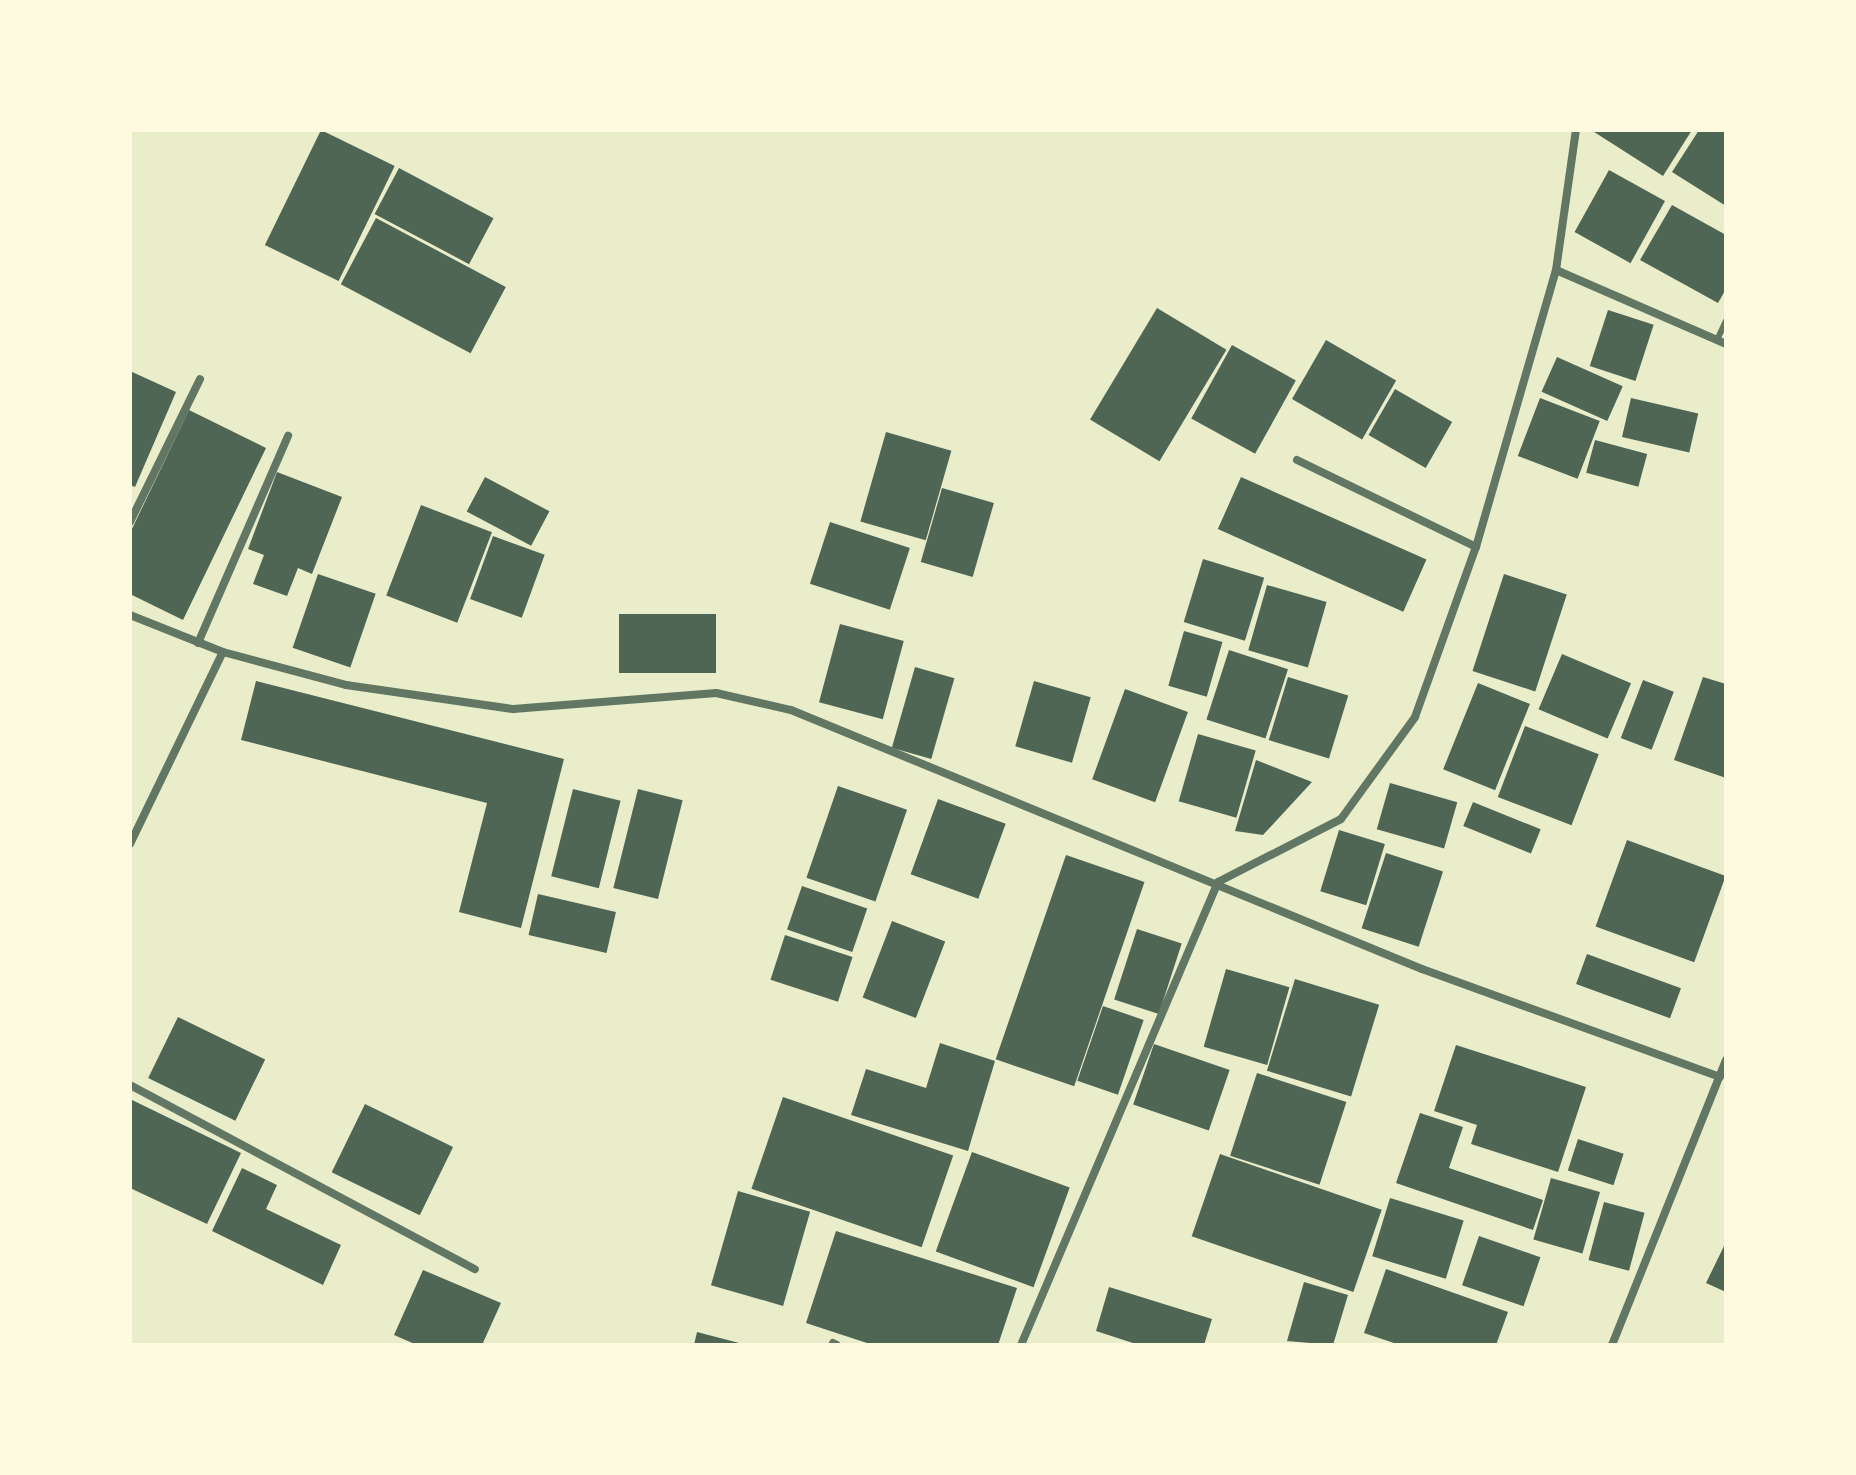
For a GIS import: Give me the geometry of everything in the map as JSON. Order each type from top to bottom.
[{"type":"street","points":[[1021,1345],[1218,882],[1341,819],[1385,766],[1415,717],[1476,547],[1556,270],[1576,130]]},
{"type":"street","points":[[1556,270],[1722,342]]},
{"type":"street","points":[[130,522],[200,379]]},
{"type":"street","points":[[198,643],[288,436]]},
{"type":"street","points":[[1297,460],[1476,547]]},
{"type":"street","points":[[130,615],[223,652],[346,685],[513,709],[716,693],[791,710],[1218,882],[1422,969],[1720,1077]]},
{"type":"street","points":[[130,844],[223,652]]},
{"type":"street","points":[[1612,1345],[1726,1060]]},
{"type":"street","points":[[130,1085],[475,1269]]},
{"type":"lane","points":[[1722,342],[1726,321]]},
{"type":"building","points":[[321,130],[395,166],[339,281],[265,245]]},
{"type":"building","points":[[1591,130],[1692,130],[1663,176]]},
{"type":"building","points":[[1699,130],[1726,130],[1726,206],[1672,172]]},
{"type":"building","points":[[399,168],[493,218],[469,264],[375,214]]},
{"type":"building","points":[[1609,170],[1665,201],[1631,263],[1575,232]]},
{"type":"building","points":[[1672,205],[1726,235],[1726,289],[1718,303],[1640,260]]},
{"type":"building","points":[[376,218],[506,287],[471,353],[341,284]]},
{"type":"building","points":[[1157,308],[1226,350],[1159,461],[1090,419]]},
{"type":"building","points":[[1608,310],[1654,325],[1635,381],[1590,366]]},
{"type":"building","points":[[1326,340],[1396,380],[1362,439],[1292,399]]},
{"type":"building","points":[[1232,345],[1296,380],[1255,454],[1191,418]]},
{"type":"building","points":[[1557,357],[1623,386],[1607,421],[1542,392]]},
{"type":"building","points":[[130,371],[176,392],[135,487],[130,485]]},
{"type":"building","points":[[1395,389],[1452,422],[1426,468],[1368,435]]},
{"type":"building","points":[[1540,398],[1600,421],[1578,479],[1518,456]]},
{"type":"building","points":[[1631,398],[1698,414],[1689,452],[1622,437]]},
{"type":"building","points":[[189,410],[266,448],[183,620],[130,594],[130,533]]},
{"type":"building","points":[[886,432],[951,451],[926,540],[860,521]]},
{"type":"building","points":[[1595,440],[1647,454],[1638,487],[1586,473]]},
{"type":"building","points":[[277,472],[342,497],[312,574],[298,568],[287,596],[253,584],[264,555],[248,549]]},
{"type":"building","points":[[485,477],[549,511],[531,546],[467,511]]},
{"type":"building","points":[[1241,477],[1426,560],[1403,612],[1218,529]]},
{"type":"building","points":[[942,488],[994,503],[973,577],[921,562]]},
{"type":"building","points":[[421,505],[492,532],[457,623],[386,596]]},
{"type":"building","points":[[830,522],[910,548],[890,610],[810,584]]},
{"type":"building","points":[[493,536],[545,555],[522,618],[470,599]]},
{"type":"building","points":[[1203,559],[1264,578],[1245,641],[1184,622]]},
{"type":"building","points":[[318,574],[376,594],[350,668],[293,648]]},
{"type":"building","points":[[1504,574],[1567,594],[1535,691],[1472,671]]},
{"type":"building","points":[[1267,585],[1327,602],[1308,667],[1248,650]]},
{"type":"building","points":[[619,614],[716,614],[716,673],[619,673]]},
{"type":"building","points":[[840,624],[904,641],[883,719],[819,702]]},
{"type":"building","points":[[1184,631],[1222,642],[1207,697],[1168,686]]},
{"type":"building","points":[[1229,650],[1288,669],[1265,739],[1206,719]]},
{"type":"building","points":[[1562,654],[1631,683],[1608,739],[1539,709]]},
{"type":"building","points":[[915,667],[954,678],[931,759],[892,748]]},
{"type":"building","points":[[1288,677],[1348,695],[1329,759],[1269,740]]},
{"type":"building","points":[[1703,677],[1726,684],[1726,778],[1674,760]]},
{"type":"building","points":[[1643,680],[1674,692],[1652,750],[1621,738]]},
{"type":"building","points":[[256,681],[564,759],[521,928],[459,912],[487,803],[241,740]]},
{"type":"building","points":[[1034,681],[1091,697],[1072,763],[1015,746]]},
{"type":"building","points":[[1478,683],[1530,704],[1495,790],[1443,769]]},
{"type":"building","points":[[1125,689],[1188,712],[1155,802],[1092,779]]},
{"type":"building","points":[[1525,726],[1599,754],[1572,825],[1498,797]]},
{"type":"building","points":[[1198,734],[1256,751],[1236,818],[1179,801]]},
{"type":"building","points":[[1256,760],[1312,782],[1263,835],[1235,831]]},
{"type":"building","points":[[1390,783],[1457,802],[1444,848],[1377,829]]},
{"type":"building","points":[[838,786],[907,810],[875,901],[806,878]]},
{"type":"building","points":[[573,789],[621,801],[599,888],[551,876]]},
{"type":"building","points":[[638,789],[683,800],[658,899],[613,888]]},
{"type":"building","points":[[938,799],[1006,824],[978,899],[911,874]]},
{"type":"building","points":[[1473,802],[1541,829],[1531,853],[1463,826]]},
{"type":"building","points":[[1339,830],[1385,844],[1366,905],[1320,891]]},
{"type":"building","points":[[1627,840],[1726,876],[1694,962],[1596,926]]},
{"type":"building","points":[[1386,853],[1443,872],[1419,947],[1362,928]]},
{"type":"building","points":[[1066,855],[1144,882],[1074,1086],[996,1059]]},
{"type":"building","points":[[802,886],[867,908],[852,952],[787,929]]},
{"type":"building","points":[[538,894],[616,912],[607,953],[529,935]]},
{"type":"building","points":[[892,921],[945,941],[916,1018],[863,998]]},
{"type":"building","points":[[1137,929],[1182,944],[1159,1014],[1114,999]]},
{"type":"building","points":[[785,935],[853,957],[838,1002],[770,980]]},
{"type":"building","points":[[1587,954],[1681,988],[1670,1018],[1576,984]]},
{"type":"building","points":[[1226,969],[1289,987],[1267,1065],[1204,1047]]},
{"type":"building","points":[[1295,979],[1379,1005],[1351,1097],[1267,1071]]},
{"type":"building","points":[[1103,1006],[1144,1020],[1118,1095],[1077,1081]]},
{"type":"building","points":[[178,1017],[265,1060],[235,1121],[148,1078]]},
{"type":"building","points":[[940,1043],[995,1061],[968,1151],[851,1115],[866,1069],[926,1088]]},
{"type":"building","points":[[1154,1044],[1230,1070],[1209,1131],[1133,1105]]},
{"type":"building","points":[[1456,1045],[1586,1087],[1558,1172],[1471,1144],[1477,1125],[1434,1111]]},
{"type":"building","points":[[1257,1073],[1346,1102],[1320,1185],[1230,1156]]},
{"type":"building","points":[[783,1097],[953,1156],[922,1247],[751,1189]]},
{"type":"building","points":[[130,1099],[241,1153],[207,1224],[130,1188]]},
{"type":"building","points":[[365,1104],[453,1147],[420,1215],[332,1172]]},
{"type":"building","points":[[1420,1113],[1463,1127],[1449,1168],[1543,1200],[1533,1230],[1396,1183]]},
{"type":"building","points":[[1578,1139],[1624,1154],[1613,1185],[1568,1170]]},
{"type":"building","points":[[972,1152],[1070,1188],[1033,1287],[936,1252]]},
{"type":"building","points":[[1220,1154],[1382,1210],[1353,1292],[1192,1236]]},
{"type":"building","points":[[242,1168],[277,1185],[266,1209],[341,1245],[323,1285],[212,1231]]},
{"type":"building","points":[[1551,1178],[1600,1192],[1582,1254],[1533,1240]]},
{"type":"building","points":[[738,1191],[810,1212],[783,1306],[711,1285]]},
{"type":"building","points":[[1390,1198],[1464,1221],[1446,1279],[1372,1256]]},
{"type":"building","points":[[1604,1202],[1645,1213],[1629,1271],[1588,1260]]},
{"type":"building","points":[[836,1231],[1017,1288],[998,1345],[873,1345],[806,1323]]},
{"type":"building","points":[[1479,1236],[1540,1257],[1524,1306],[1462,1285]]},
{"type":"building","points":[[1726,1242],[1726,1292],[1706,1283]]},
{"type":"building","points":[[1386,1269],[1508,1312],[1496,1345],[1400,1345],[1364,1333]]},
{"type":"building","points":[[423,1270],[501,1303],[482,1345],[417,1345],[394,1335]]},
{"type":"building","points":[[1304,1282],[1348,1295],[1333,1345],[1287,1341]]},
{"type":"building","points":[[1109,1287],[1212,1319],[1204,1345],[1139,1345],[1096,1331]]},
{"type":"building","points":[[697,1332],[743,1344],[743,1345],[694,1345]]}]
